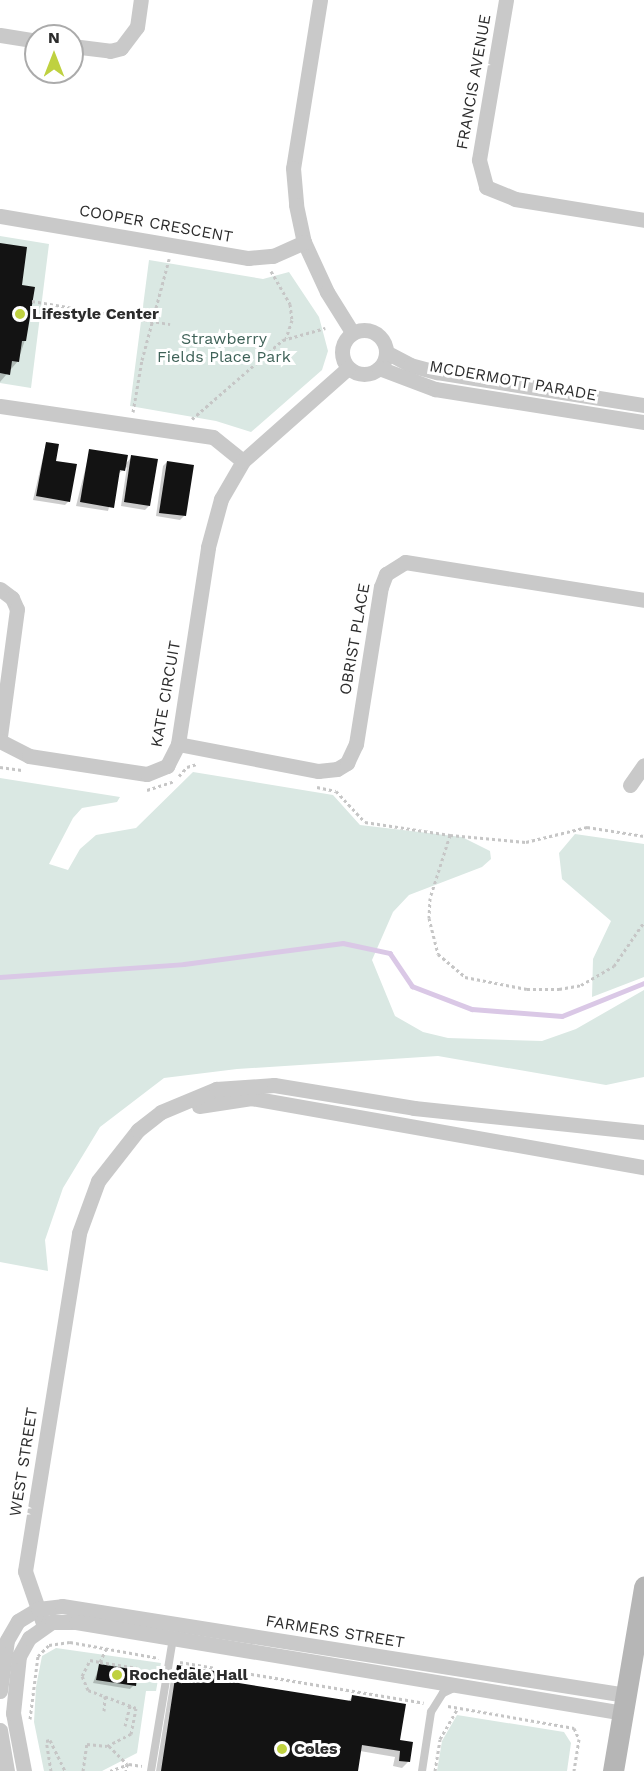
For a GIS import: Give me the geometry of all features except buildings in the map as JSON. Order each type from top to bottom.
[{"type":"street","points":[[84,48],[110,51],[121,48],[137,27],[141,0]]},
{"type":"street","points":[[321,0],[293,168],[296,206],[304,242],[327,292],[352,332]]},
{"type":"street","name":"FRANCIS AVENUE","points":[[506,0],[479,160],[486,188],[515,199],[644,220]]},
{"type":"street","points":[[0,35],[24,39]]},
{"type":"street","name":"COOPER CRESCENT","points":[[0,216],[248,258],[273,255],[304,242]]},
{"type":"street","points":[[352,332],[375,332],[386,352],[379,368],[364,374],[348,368],[342,346],[352,332]]},
{"type":"street","name":"MCDERMOTT PARADE","points":[[386,352],[410,365],[437,372],[644,405]]},
{"type":"street","name":"KATE CIRCUIT","points":[[0,739],[29,756],[147,774],[167,766],[178,744],[212,521],[243,461],[348,368]]},
{"type":"street","name":"MCDERMOTT PARADE","points":[[379,368],[435,389],[644,422]]},
{"type":"street","points":[[0,406],[213,437],[243,461]]},
{"type":"street","name":"OBRIST PLACE","points":[[318,771],[337,769],[353,754],[381,587],[394,567],[405,562],[420,562],[644,600]]},
{"type":"street","points":[[0,589],[12,598],[17,609],[0,739]]},
{"type":"street","points":[[178,744],[318,771]]},
{"type":"street","points":[[630,785],[644,765]]},
{"type":"street","name":"WEST STREET","points":[[44,1626],[25,1571],[79,1233],[98,1181],[138,1130],[161,1112],[216,1089],[274,1085],[414,1108],[644,1132]]},
{"type":"street","points":[[138,1130],[217,1100],[251,1098],[644,1167]]},
{"type":"street","points":[[411,1126],[414,1108]]},
{"type":"street","points":[[613,1771],[644,1587]]},
{"type":"street","name":"FARMERS STREET","points":[[38,1609],[62,1606],[174,1632],[460,1686],[625,1704]]},
{"type":"street","points":[[0,1690],[7,1640],[18,1621],[38,1609]]},
{"type":"street","name":"FARMERS STREET","points":[[44,1626],[76,1622],[174,1632],[625,1704]]},
{"type":"street","points":[[24,1771],[15,1734],[16,1675],[19,1656],[28,1638],[44,1626]]},
{"type":"street","points":[[0,1730],[7,1771]]},
{"type":"lane","points":[[151,1771],[174,1632]]},
{"type":"lane","points":[[422,1771],[431,1712],[443,1693],[460,1686]]},
{"type":"path","points":[[133,413],[142,360],[169,259]]},
{"type":"path","points":[[270,269],[290,304],[292,320],[286,338]]},
{"type":"path","points":[[32,301],[170,324]]},
{"type":"path","points":[[188,422],[286,338],[325,328]]},
{"type":"path","points":[[318,771],[316,787],[336,791],[365,822],[450,835],[526,842],[587,827],[644,836]]},
{"type":"path","points":[[450,835],[430,898],[429,918],[438,954],[465,976],[527,989],[559,989],[581,985],[614,966],[644,922]]},
{"type":"path","points":[[30,1726],[34,1681],[42,1649],[70,1642],[159,1658]]},
{"type":"path","points":[[100,1662],[106,1648]]},
{"type":"path","points":[[83,1771],[87,1744],[109,1746],[131,1734],[136,1708],[88,1690],[82,1676],[90,1660],[138,1668]]},
{"type":"path","points":[[178,1662],[424,1702]]},
{"type":"path","points":[[104,1711],[105,1696]]},
{"type":"path","points":[[125,1726],[130,1706]]},
{"type":"path","points":[[446,1706],[574,1728],[579,1739],[574,1771]]},
{"type":"path","points":[[435,1771],[440,1739],[458,1708]]},
{"type":"path","points":[[51,1771],[46,1741],[50,1740],[64,1771]]},
{"type":"path","points":[[109,1746],[127,1764]]},
{"type":"path","points":[[126,1771],[127,1764]]},
{"type":"path","points":[[110,1771],[127,1764],[144,1766]]},
{"type":"green space","name":"Lifestyle Center","points":[[0,236],[49,244],[31,388],[0,383]]},
{"type":"green space","name":"Strawberry Fields Place Park","points":[[149,260],[263,279],[289,272],[319,317],[328,351],[322,370],[251,432],[216,421],[130,406]]},
{"type":"green space","points":[[193,772],[333,795],[360,825],[462,837],[490,851],[491,859],[482,867],[409,895],[393,912],[372,960],[395,1016],[423,1032],[448,1038],[542,1041],[576,1029],[644,990],[644,1077],[606,1085],[438,1056],[237,1069],[164,1078],[100,1127],[63,1188],[45,1240],[48,1271],[0,1262],[0,778],[120,797],[117,802],[82,808],[73,818],[49,864],[68,870],[80,849],[96,835],[136,828]]},
{"type":"green space","points":[[575,834],[644,844],[644,977],[592,997],[593,959],[611,921],[562,879],[559,853]]},
{"type":"green space","points":[[56,1648],[161,1663],[156,1691],[146,1691],[137,1753],[102,1771],[44,1771],[34,1722],[36,1687],[42,1656]]},
{"type":"green space","points":[[457,1715],[564,1732],[571,1743],[567,1771],[437,1771],[442,1741]]},
{"type":"waterway","points":[[0,977],[184,964],[343,943],[390,953],[412,986],[472,1009],[562,1016],[644,983]]},
{"type":"place","name":"Lifestyle Center","points":[[20,314]]},
{"type":"place","name":"Rochedale Hall","points":[[117,1675]]},
{"type":"place","name":"Coles","points":[[282,1749]]}]
